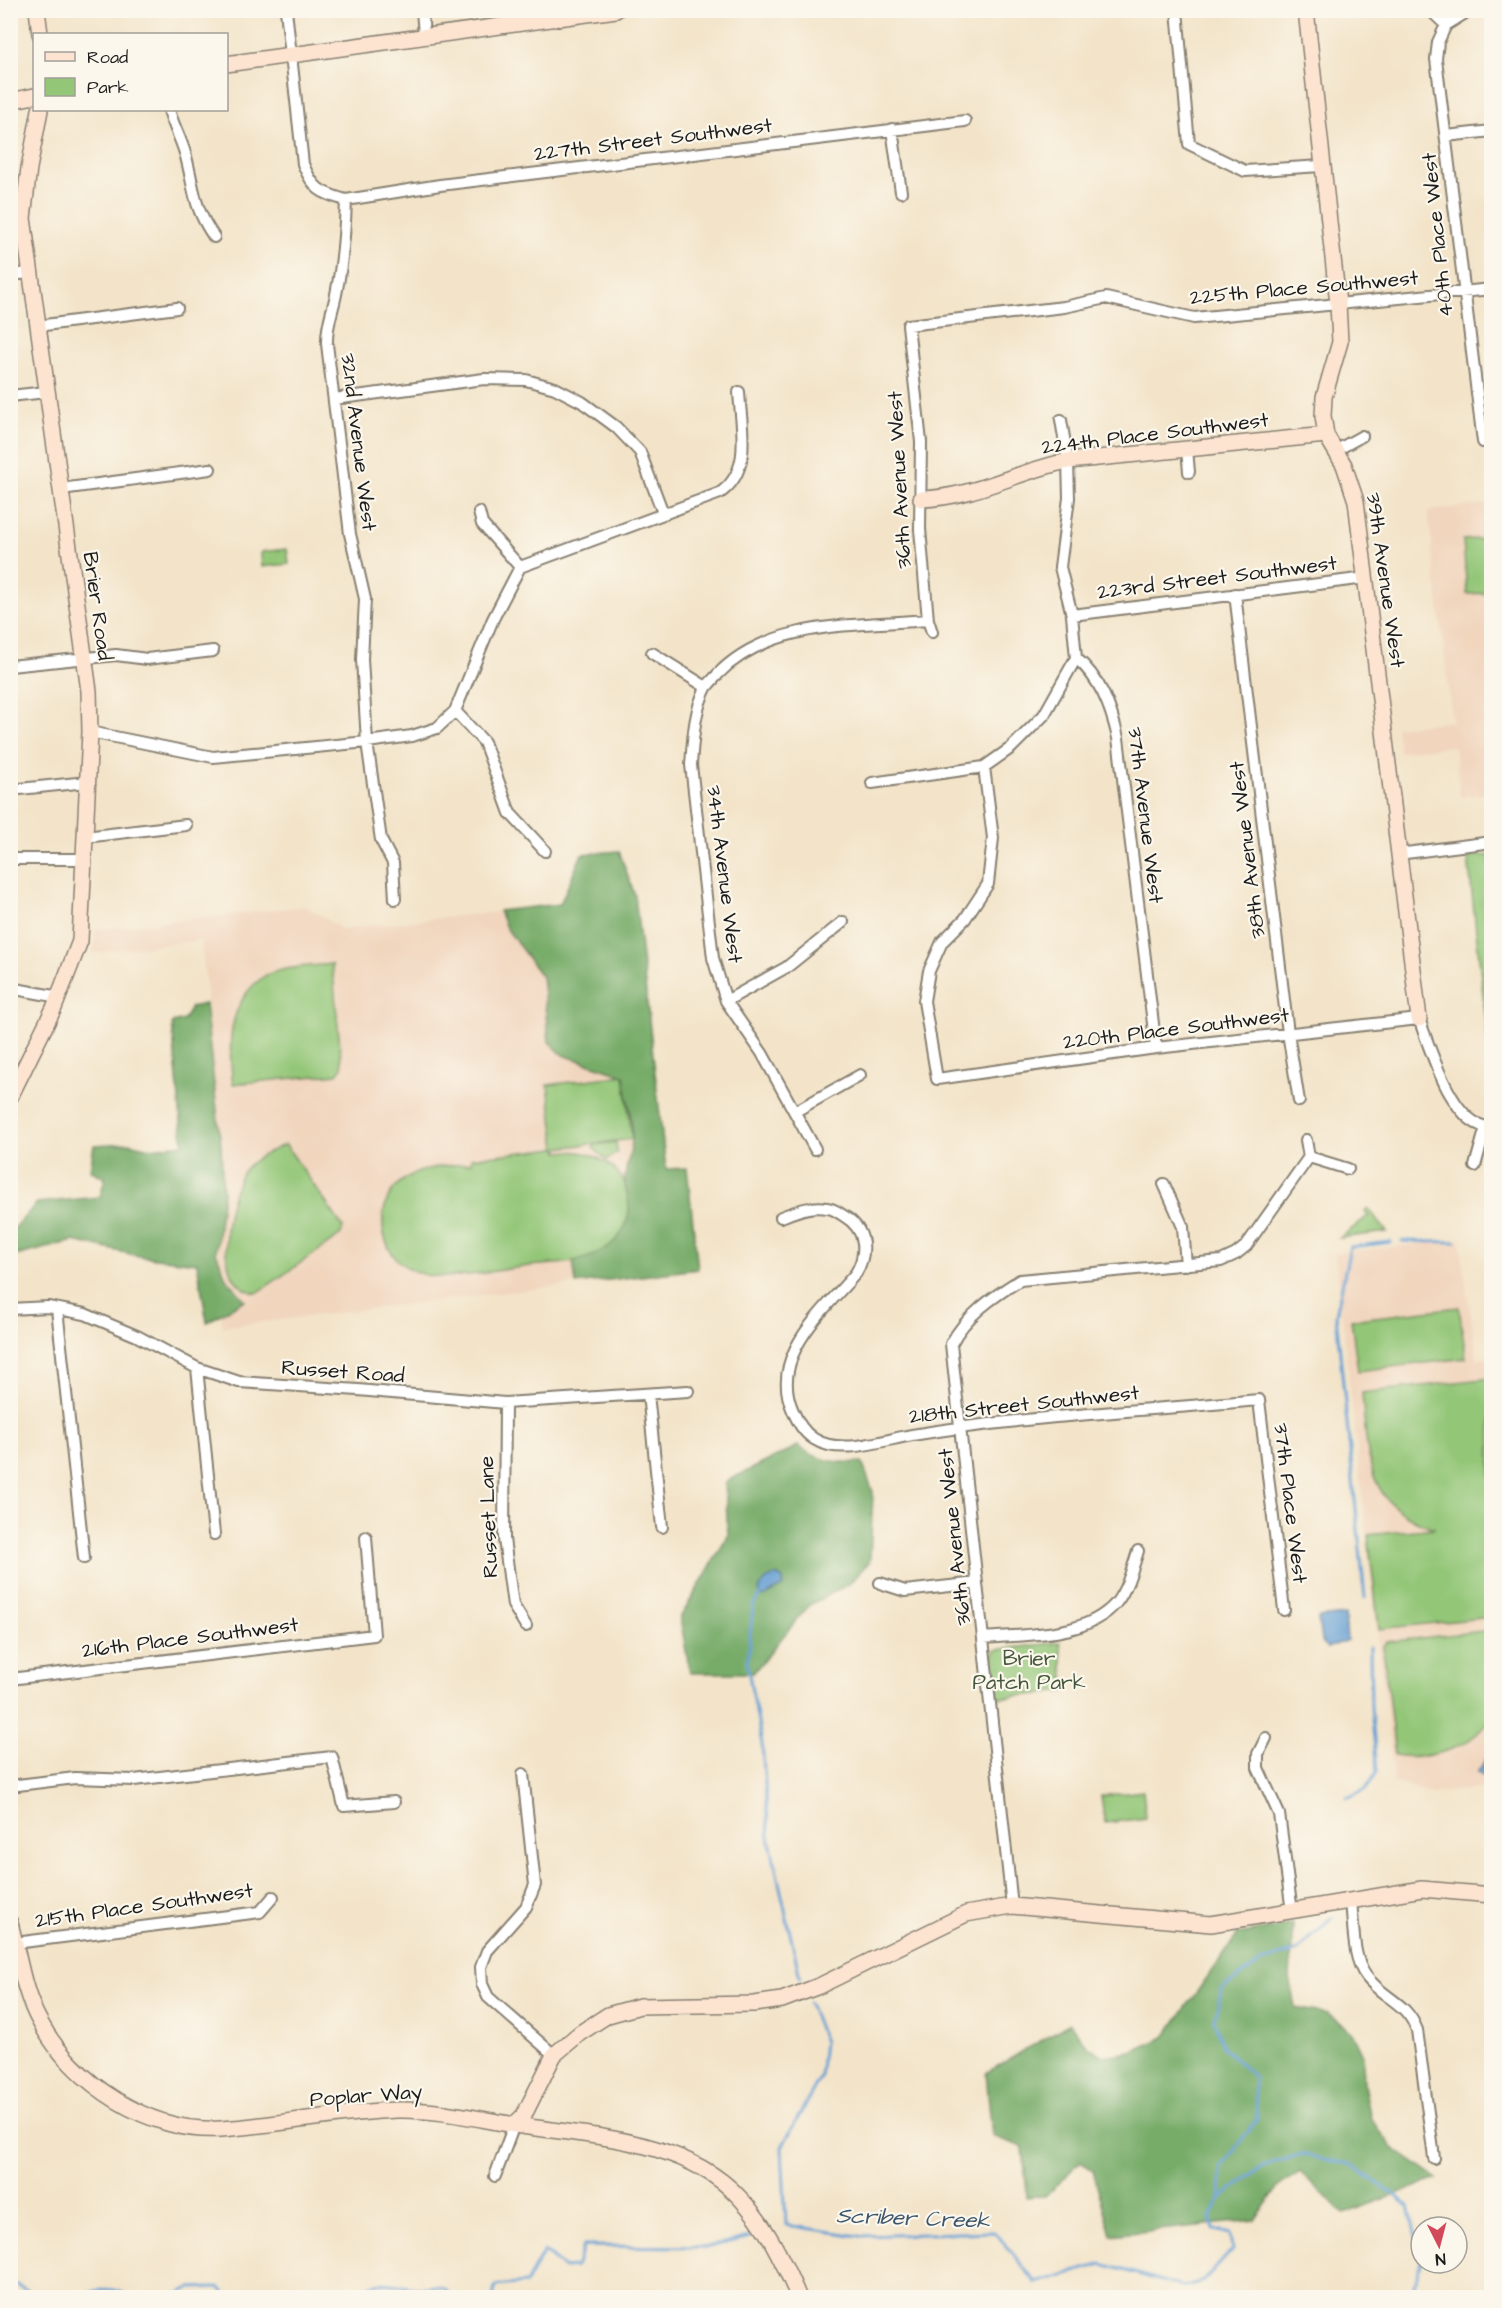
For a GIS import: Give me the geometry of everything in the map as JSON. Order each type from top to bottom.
[{"type":"street","points":[[38,10],[40,33]]},
{"type":"street","points":[[286,10],[303,164],[310,182],[325,195],[345,200]]},
{"type":"street","points":[[422,10],[424,35]]},
{"type":"street","points":[[228,64],[616,10]]},
{"type":"street","points":[[1177,10],[1189,144],[1245,171],[1321,166]]},
{"type":"street","name":"39th Avenue West","points":[[1306,10],[1321,166],[1338,304],[1340,342],[1324,397],[1326,435],[1344,465],[1356,501],[1419,1019]]},
{"type":"street","points":[[1430,10],[1446,26],[1470,10]]},
{"type":"street","name":"40th Place West","points":[[1446,26],[1438,42],[1436,59],[1462,292],[1487,441]]},
{"type":"street","points":[[10,101],[33,96]]},
{"type":"street","name":"Brier Road","points":[[10,1097],[59,997],[80,941],[90,732],[84,657],[23,218],[29,168],[40,111]]},
{"type":"street","points":[[169,111],[184,150],[192,193],[201,218],[214,237]]},
{"type":"street","name":"227th Street Southwest","points":[[345,200],[440,185],[965,121]]},
{"type":"street","points":[[892,129],[901,192]]},
{"type":"street","points":[[1446,136],[1491,131]]},
{"type":"street","name":"32nd Avenue West","points":[[345,200],[345,243],[337,292],[326,328],[350,534],[365,599],[362,659],[367,742],[381,840],[393,863],[395,899]]},
{"type":"street","points":[[10,275],[29,273]]},
{"type":"street","name":"225th Place Southwest","points":[[908,325],[1064,308],[1106,298],[1194,318],[1491,289]]},
{"type":"street","points":[[37,326],[177,308]]},
{"type":"street","name":"36th Avenue West","points":[[908,325],[921,442],[920,529],[928,620],[932,632]]},
{"type":"street","points":[[334,399],[484,379],[526,380],[555,388],[582,402],[616,427],[640,452],[663,513]]},
{"type":"street","points":[[10,396],[46,392]]},
{"type":"street","points":[[90,732],[213,757],[367,742],[412,736],[437,728],[456,711],[494,619],[520,567],[720,493],[732,485],[742,462],[739,392]]},
{"type":"street","points":[[872,783],[984,767],[1011,748],[1044,715],[1076,658],[1072,615],[1060,567],[1069,498],[1068,461],[1062,420]]},
{"type":"street","name":"224th Place Southwest","points":[[921,500],[948,498],[978,491],[1030,470],[1068,461],[1326,435]]},
{"type":"street","points":[[1335,451],[1362,436]]},
{"type":"street","points":[[1186,449],[1189,472]]},
{"type":"street","points":[[61,489],[210,469]]},
{"type":"street","points":[[479,512],[482,524],[520,567]]},
{"type":"street","name":"223rd Street Southwest","points":[[1072,615],[1366,578]]},
{"type":"street","name":"38th Avenue West","points":[[1236,594],[1288,1034],[1299,1101]]},
{"type":"street","points":[[652,653],[706,687],[749,649],[785,635],[928,620]]},
{"type":"street","points":[[10,666],[84,657],[116,655],[147,659],[213,651]]},
{"type":"street","name":"37th Avenue West","points":[[1076,658],[1090,670],[1099,684],[1110,707],[1118,738],[1156,1048]]},
{"type":"street","name":"34th Avenue West","points":[[706,687],[693,733],[691,765],[713,958],[726,1001],[796,1111],[815,1149]]},
{"type":"street","points":[[456,711],[484,742],[510,813],[545,851]]},
{"type":"street","name":"220th Place Southwest","points":[[984,767],[993,838],[988,884],[965,919],[942,942],[928,971],[924,1001],[937,1079],[1156,1048],[1419,1019]]},
{"type":"street","points":[[10,790],[87,782]]},
{"type":"street","points":[[85,837],[186,825]]},
{"type":"street","points":[[1398,854],[1491,842]]},
{"type":"street","points":[[10,859],[84,859]]},
{"type":"street","points":[[726,1001],[787,967],[843,922]]},
{"type":"street","points":[[10,988],[59,997]]},
{"type":"street","points":[[1419,1019],[1454,1103],[1469,1118],[1489,1127],[1475,1166]]},
{"type":"street","points":[[796,1111],[860,1075]]},
{"type":"street","points":[[1164,1184],[1182,1227],[1186,1265],[1221,1261],[1246,1246],[1309,1157],[1306,1140]]},
{"type":"street","points":[[1309,1157],[1348,1169]]},
{"type":"street","name":"218th Street Southwest","points":[[781,1216],[803,1208],[830,1208],[855,1223],[864,1242],[864,1259],[856,1273],[792,1352],[785,1374],[786,1396],[800,1427],[814,1440],[837,1446],[861,1444],[962,1427],[1259,1400]]},
{"type":"street","name":"36th Avenue West","points":[[1012,1906],[962,1427],[951,1344],[959,1329],[998,1294],[1020,1280],[1186,1265]]},
{"type":"street","name":"Russet Road","points":[[10,1309],[57,1309],[85,1314],[137,1336],[197,1368],[239,1382],[358,1389],[505,1403],[688,1391]]},
{"type":"street","points":[[57,1309],[84,1558]]},
{"type":"street","points":[[197,1368],[214,1534]]},
{"type":"street","points":[[648,1394],[662,1527]]},
{"type":"street","name":"37th Place West","points":[[1259,1400],[1284,1610]]},
{"type":"street","name":"Russet Lane","points":[[505,1403],[504,1539],[513,1605],[526,1626]]},
{"type":"street","name":"216th Place Southwest","points":[[10,1679],[374,1635],[366,1537]]},
{"type":"street","points":[[984,1638],[1072,1629],[1097,1618],[1117,1602],[1131,1573],[1138,1551]]},
{"type":"street","points":[[880,1583],[905,1591],[977,1583]]},
{"type":"street","points":[[1266,1738],[1258,1754],[1258,1768],[1281,1821],[1292,1912]]},
{"type":"street","points":[[10,1786],[75,1778],[134,1780],[332,1757],[344,1806],[394,1802]]},
{"type":"street","points":[[523,1774],[535,1885],[526,1906],[488,1952],[481,1967],[482,1984],[488,1997],[554,2055]]},
{"type":"street","points":[[495,2176],[513,2125],[524,2115],[554,2055],[580,2033],[608,2015],[640,2006],[754,2004],[782,2000],[819,1986],[966,1914],[1012,1906],[1211,1924],[1422,1889],[1491,1895]]},
{"type":"street","name":"215th Place Southwest","points":[[15,1943],[260,1912],[273,1897]]},
{"type":"street","points":[[1351,1902],[1358,1962],[1365,1976],[1407,2011],[1417,2030],[1434,2158]]},
{"type":"street","name":"Poplar Way","points":[[10,1923],[32,2006],[58,2049],[76,2069],[120,2102],[169,2125],[219,2129],[397,2110],[460,2114],[656,2149],[705,2170],[738,2195],[771,2240],[799,2298]]},
{"type":"shaded area","points":[[1491,503],[1491,793],[1460,797],[1454,746],[1399,752],[1396,727],[1452,721],[1428,511]]},
{"type":"shaded area","points":[[635,896],[666,1169],[687,1168],[698,1269],[222,1327],[207,995],[201,940],[93,953],[96,930],[305,906],[342,929]]},
{"type":"shaded area","points":[[1460,1239],[1477,1359],[1491,1357],[1491,1787],[1431,1794],[1394,1782],[1335,1253]]},
{"type":"green space","points":[[1491,538],[1491,593],[1467,594],[1463,540]]},
{"type":"green space","points":[[287,549],[289,564],[262,567],[261,552]]},
{"type":"green space","points":[[619,851],[635,896],[666,1169],[687,1168],[698,1269],[576,1284],[573,1261],[593,1255],[611,1245],[624,1229],[627,1220],[629,1205],[625,1181],[632,1132],[624,1075],[563,1055],[549,1042],[542,977],[506,928],[499,911],[560,904],[582,854]]},
{"type":"green space","points":[[1491,855],[1492,1068],[1468,857]]},
{"type":"green space","points":[[332,964],[342,1067],[337,1074],[233,1084],[231,1040],[233,1026],[242,999],[251,988],[263,977],[278,971]]},
{"type":"green space","points":[[205,1004],[221,1146],[223,1193],[216,1252],[226,1278],[245,1300],[207,1322],[197,1263],[139,1256],[74,1241],[11,1257],[11,1232],[37,1203],[100,1197],[105,1178],[90,1170],[94,1145],[129,1143],[150,1148],[183,1144],[172,1023],[184,1020],[191,1007]]},
{"type":"green space","points":[[624,1075],[632,1139],[558,1148],[559,1152],[579,1152],[597,1158],[612,1167],[623,1180],[630,1196],[631,1212],[625,1229],[607,1248],[598,1255],[582,1261],[449,1277],[415,1272],[393,1255],[384,1236],[383,1216],[389,1197],[396,1186],[406,1178],[418,1172],[444,1166],[471,1163],[471,1158],[556,1148],[548,1085]]},
{"type":"green space","points":[[616,1142],[617,1153],[607,1160],[593,1148],[594,1145]]},
{"type":"green space","points":[[285,1144],[343,1227],[341,1235],[257,1293],[242,1287],[232,1275],[227,1259],[227,1220],[231,1201],[243,1172],[257,1159]]},
{"type":"green space","points":[[1368,1208],[1387,1232],[1340,1238],[1368,1216],[1365,1211]]},
{"type":"green space","points":[[1459,1307],[1466,1358],[1358,1371],[1351,1320]]},
{"type":"green space","points":[[1491,1378],[1491,1617],[1379,1629],[1368,1535],[1435,1528],[1412,1519],[1394,1507],[1382,1493],[1369,1458],[1362,1393]]},
{"type":"green space","points":[[798,1446],[813,1455],[829,1460],[862,1462],[873,1492],[870,1561],[848,1585],[809,1605],[753,1673],[690,1673],[680,1618],[728,1536],[725,1482]]},
{"type":"green space","points":[[1491,1630],[1493,1698],[1491,1714],[1484,1726],[1475,1736],[1450,1750],[1422,1756],[1395,1755],[1383,1646],[1386,1642]]},
{"type":"green space","name":"Brier Patch Park","points":[[1060,1642],[1066,1691],[998,1698],[993,1655],[996,1650]]},
{"type":"green space","points":[[1143,1791],[1146,1818],[1105,1823],[1101,1796]]},
{"type":"green space","points":[[1293,1924],[1290,1978],[1295,2008],[1328,2014],[1352,2032],[1363,2055],[1364,2085],[1371,2119],[1392,2147],[1437,2179],[1344,2214],[1300,2172],[1278,2187],[1255,2220],[1111,2235],[1093,2171],[1081,2161],[1045,2196],[1027,2198],[1023,2147],[992,2136],[986,2073],[1070,2023],[1086,2044],[1103,2056],[1131,2052],[1165,2037],[1238,1934]]},
{"type":"water","points":[[776,1575],[783,1579],[783,1586],[764,1597],[760,1595],[759,1589],[766,1580]]},
{"type":"water","points":[[1345,1615],[1347,1640],[1328,1648],[1321,1641],[1318,1618]]},
{"type":"water","points":[[1491,1751],[1492,1780],[1477,1773]]},
{"type":"waterway","points":[[1402,1241],[1456,1242]]},
{"type":"waterway","points":[[1365,1598],[1336,1315],[1350,1247],[1391,1242]]},
{"type":"waterway","points":[[760,1595],[753,1606],[747,1664],[762,1744],[769,1837],[800,1978]]},
{"type":"waterway","points":[[1347,1798],[1366,1789],[1377,1772],[1371,1707],[1370,1647]]},
{"type":"waterway","points":[[1220,2199],[1221,2167],[1257,2119],[1254,2077],[1224,2048],[1214,2020],[1222,1989],[1261,1962],[1298,1950],[1332,1918]]},
{"type":"waterway","name":"Scriber Creek","points":[[809,2003],[824,2042],[820,2077],[782,2147],[786,2225],[859,2236],[995,2232],[1036,2283],[1102,2264],[1183,2287],[1204,2281],[1232,2250],[1230,2234],[1214,2230],[1211,2218],[1220,2199],[1260,2168],[1301,2154],[1352,2165],[1409,2206],[1421,2260],[1412,2298]]},
{"type":"waterway","name":"Scriber Creek","points":[[493,2298],[495,2286],[526,2283],[544,2251],[564,2268],[576,2267],[583,2246],[708,2247],[750,2237]]},
{"type":"waterway","name":"Scriber Creek","points":[[10,2281],[40,2298]]},
{"type":"waterway","name":"Scriber Creek","points":[[360,2298],[369,2286],[384,2283],[414,2288],[439,2287],[448,2292],[451,2298]]},
{"type":"waterway","name":"Scriber Creek","points":[[170,2298],[190,2288],[219,2287],[228,2298]]},
{"type":"waterway","name":"Scriber Creek","points":[[83,2298],[102,2289],[122,2292],[135,2298]]}]
